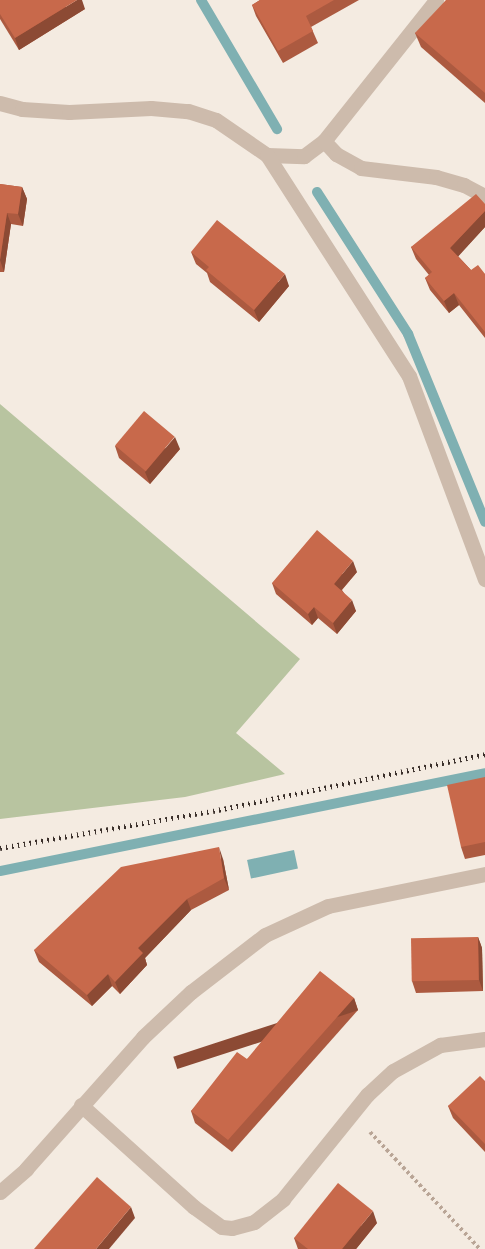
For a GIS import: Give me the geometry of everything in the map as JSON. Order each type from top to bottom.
[{"type":"street","points":[[267,155],[304,156],[324,141],[436,0]]},
{"type":"street","points":[[0,103],[22,109],[69,112],[151,108],[188,111],[216,120],[267,155],[409,376],[485,579]]},
{"type":"street","points":[[324,141],[336,154],[361,168],[436,177],[464,185],[485,196]]},
{"type":"street","points":[[0,1192],[26,1169],[118,1061],[190,992],[265,935],[328,906],[485,874]]},
{"type":"street","points":[[81,1105],[194,1207],[222,1227],[232,1228],[254,1222],[284,1199],[379,1082],[405,1063],[440,1045],[485,1039]]},
{"type":"path","points":[[352,1113],[480,1249]]},
{"type":"green space","points":[[0,404],[300,659],[236,733],[285,774],[185,797],[0,819]]},
{"type":"water","points":[[294,850],[298,869],[251,879],[247,860]]},
{"type":"building","points":[[0,0],[77,0],[15,38],[0,14]]},
{"type":"building","points":[[260,0],[334,0],[306,16],[313,31],[278,51],[252,5]]},
{"type":"building","points":[[446,0],[485,0],[485,93],[415,33]]},
{"type":"building","points":[[0,184],[22,187],[18,214],[7,213],[0,260]]},
{"type":"building","points":[[476,194],[485,204],[485,211],[450,248],[471,270],[478,265],[485,274],[485,332],[454,293],[444,301],[425,278],[432,272],[411,247]]},
{"type":"building","points":[[217,220],[285,274],[254,310],[206,270],[209,267],[191,252]]},
{"type":"building","points":[[144,411],[175,437],[146,471],[115,445]]},
{"type":"building","points":[[317,530],[353,561],[334,584],[352,600],[333,623],[314,607],[308,614],[272,583]]},
{"type":"building","points":[[485,777],[485,842],[461,847],[447,785]]},
{"type":"building","points":[[219,847],[224,878],[187,899],[138,948],[143,953],[115,982],[108,974],[87,995],[34,950],[121,867]]},
{"type":"building","points":[[478,937],[479,980],[412,981],[411,938]]},
{"type":"building","points":[[320,971],[354,998],[228,1140],[191,1111],[237,1052],[247,1059]]},
{"type":"building","points":[[480,1076],[485,1081],[485,1144],[448,1106]]},
{"type":"building","points":[[97,1177],[131,1207],[96,1249],[34,1249]]},
{"type":"building","points":[[338,1183],[373,1211],[342,1249],[308,1249],[294,1238]]},
{"type":"waterway","points":[[201,0],[277,129]]},
{"type":"waterway","points":[[317,192],[408,334],[485,522]]},
{"type":"waterway","points":[[0,871],[485,773]]},
{"type":"railway","points":[[0,848],[213,811],[485,754]]}]
